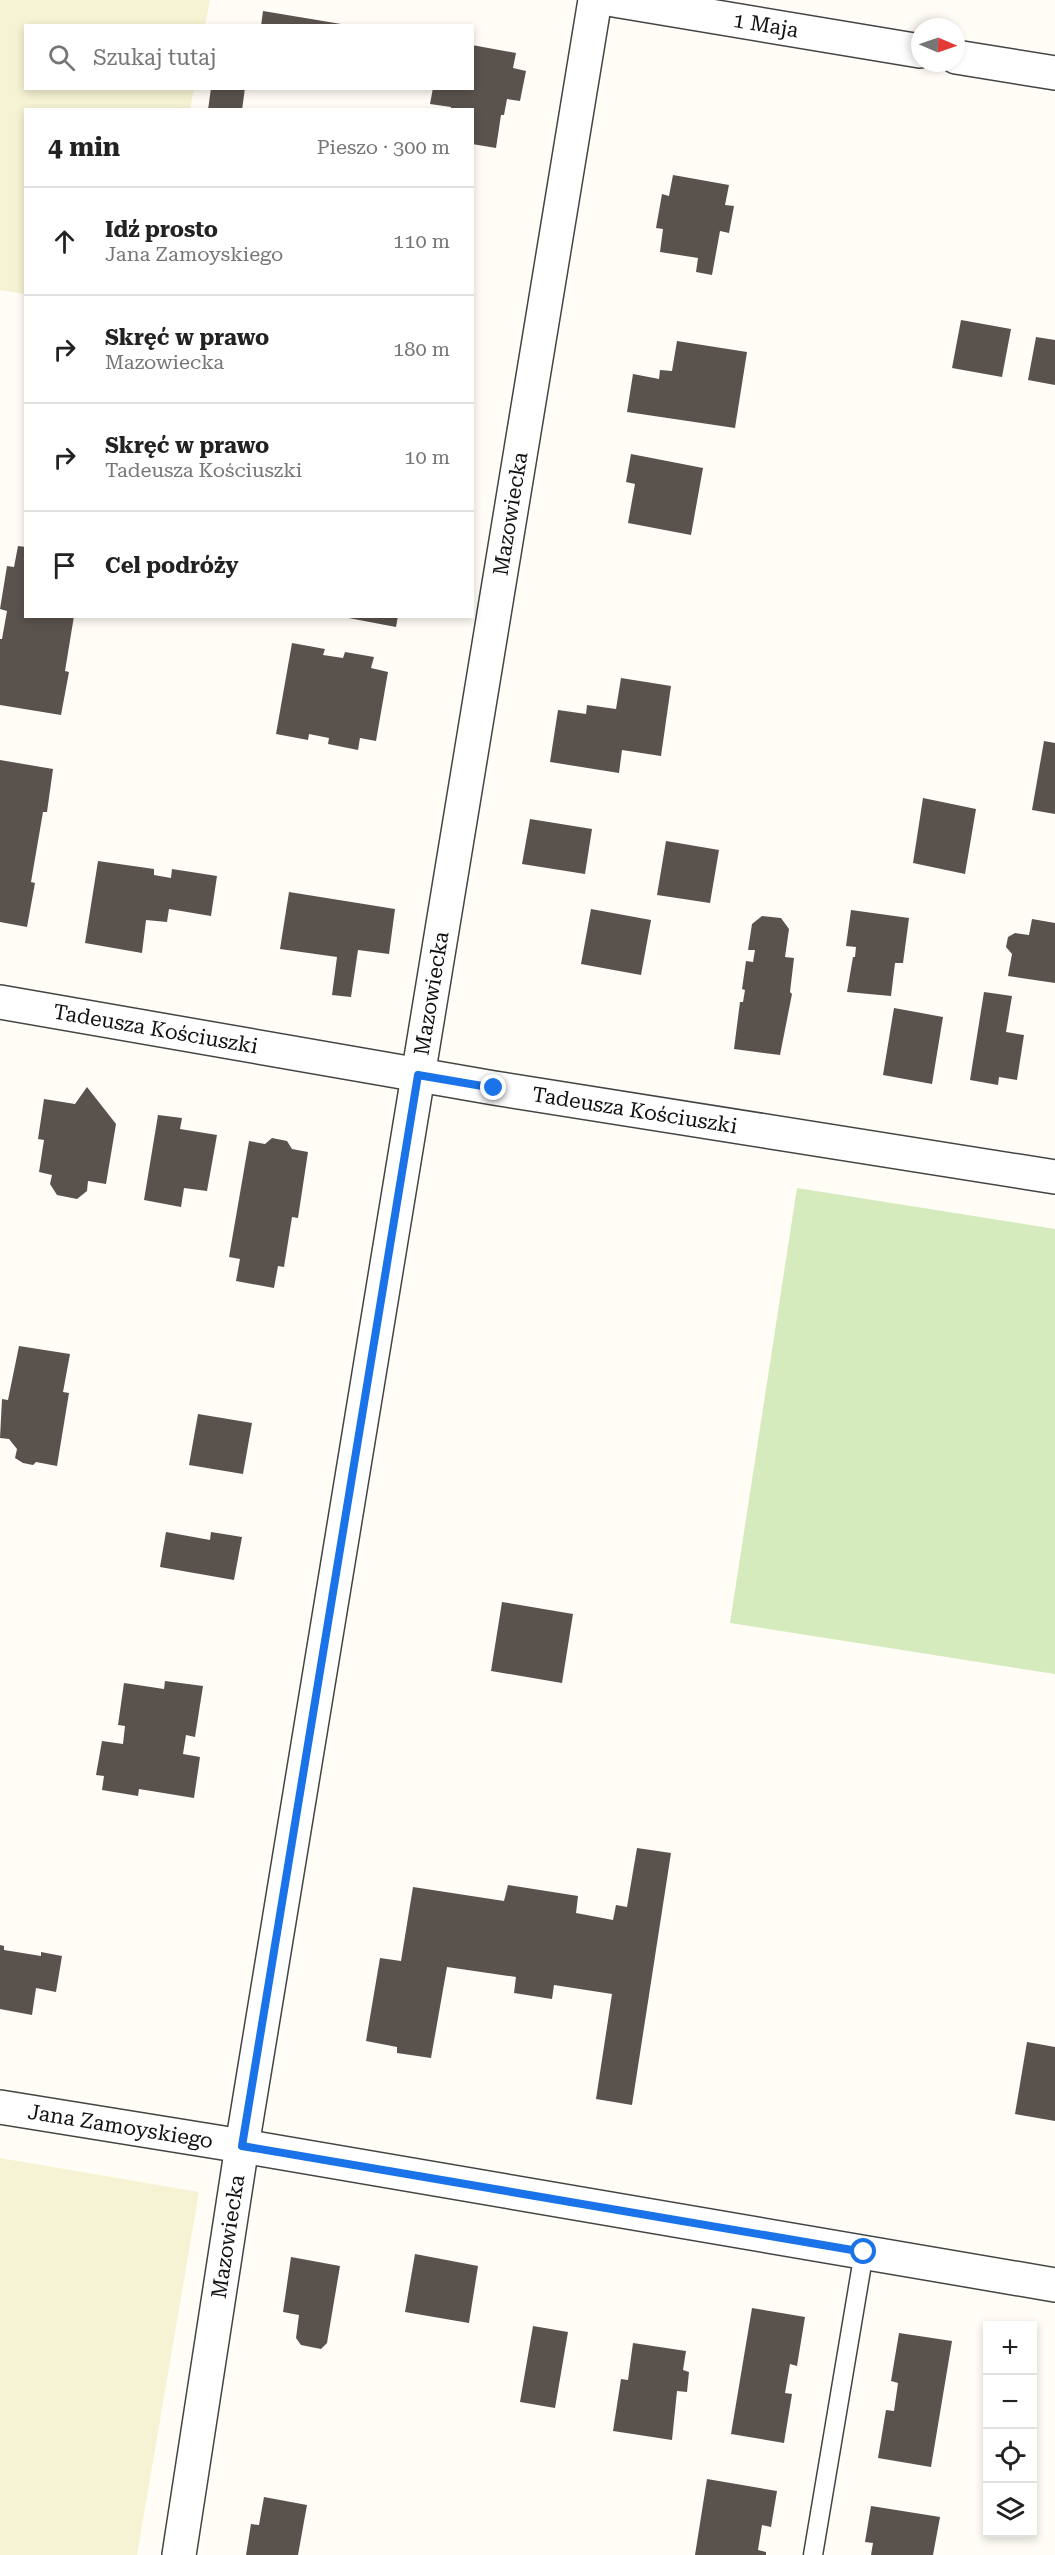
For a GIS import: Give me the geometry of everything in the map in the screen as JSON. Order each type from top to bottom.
[{"type":"street","name":"Mazowiecka","points":[[179,2555],[242,2146],[595,0]]},
{"type":"street","name":"1 Maja","points":[[614,0],[911,50]]},
{"type":"street","points":[[965,58],[1055,73]]},
{"type":"street","name":"Tadeusza Kościuszki","points":[[0,1002],[418,1075],[1055,1177]]},
{"type":"street","name":"Jana Zamoyskiego","points":[[0,2107],[242,2146],[1055,2285]]},
{"type":"lane","points":[[813,2555],[864,2252]]},
{"type":"shaded area","points":[[0,0],[210,0],[205,24],[24,24],[24,90],[194,90],[190,108],[24,108],[24,294],[0,290]]},
{"type":"shaded area","points":[[0,2158],[199,2192],[137,2555],[0,2555]]},
{"type":"green space","points":[[797,1188],[1055,1229],[1055,1674],[730,1623]]},
{"type":"building","points":[[263,11],[341,24],[261,24]]},
{"type":"building","points":[[474,45],[516,53],[513,68],[526,71],[520,101],[507,99],[504,115],[501,115],[496,148],[474,144],[474,108],[451,108],[430,104],[433,90],[474,90]]},
{"type":"building","points":[[211,90],[245,90],[242,108],[208,108]]},
{"type":"building","points":[[673,175],[729,185],[725,205],[734,206],[729,233],[720,231],[712,275],[696,272],[698,258],[660,252],[663,229],[656,228],[662,194],[669,196]]},
{"type":"building","points":[[961,320],[1011,329],[1002,377],[952,368]]},
{"type":"building","points":[[1036,337],[1055,340],[1055,385],[1028,380]]},
{"type":"building","points":[[677,341],[747,352],[735,428],[627,412],[633,374],[659,379],[660,370],[672,371]]},
{"type":"building","points":[[631,454],[703,468],[691,535],[628,523],[635,484],[626,482]]},
{"type":"building","points":[[18,546],[24,547],[24,618],[74,618],[65,671],[69,672],[61,715],[0,705],[0,639],[2,639],[7,611],[0,609],[7,566],[14,567]]},
{"type":"building","points":[[349,618],[398,618],[396,627]]},
{"type":"building","points":[[292,643],[325,649],[323,655],[343,658],[345,652],[374,657],[371,668],[388,672],[376,741],[360,738],[358,750],[328,744],[329,738],[309,734],[308,740],[276,734]]},
{"type":"building","points":[[621,678],[671,686],[661,756],[622,750],[619,773],[550,762],[558,710],[586,714],[587,705],[616,709]]},
{"type":"building","points":[[1044,741],[1055,743],[1055,814],[1032,810]]},
{"type":"building","points":[[0,760],[53,769],[47,812],[43,812],[31,882],[35,883],[27,927],[0,922]]},
{"type":"building","points":[[923,798],[976,809],[965,874],[913,863]]},
{"type":"building","points":[[530,819],[592,829],[585,874],[522,864]]},
{"type":"building","points":[[666,841],[719,850],[710,903],[657,895]]},
{"type":"building","points":[[98,861],[154,869],[154,875],[171,878],[172,869],[217,876],[211,916],[169,909],[167,922],[146,920],[142,953],[85,943]]},
{"type":"building","points":[[289,892],[395,909],[389,954],[358,950],[351,997],[332,995],[337,957],[280,949]]},
{"type":"building","points":[[591,909],[651,920],[641,975],[581,964]]},
{"type":"building","points":[[851,910],[909,918],[903,963],[895,963],[891,996],[847,992],[856,947],[846,946]]},
{"type":"building","points":[[762,916],[781,918],[789,929],[785,957],[794,958],[790,992],[792,994],[780,1055],[734,1049],[740,1002],[743,1002],[745,990],[742,989],[746,961],[753,962],[755,950],[748,950],[752,924]]},
{"type":"building","points":[[1032,919],[1055,923],[1055,983],[1008,976],[1012,954],[1006,947],[1008,937],[1015,933],[1029,935]]},
{"type":"building","points":[[984,992],[1012,996],[1006,1032],[1024,1035],[1017,1080],[999,1077],[998,1085],[970,1080]]},
{"type":"building","points":[[894,1008],[943,1017],[932,1084],[883,1075]]},
{"type":"building","points":[[87,1087],[116,1124],[106,1184],[88,1181],[87,1191],[77,1199],[57,1195],[50,1184],[52,1175],[39,1172],[44,1140],[38,1139],[44,1099],[75,1104]]},
{"type":"building","points":[[158,1115],[182,1118],[180,1129],[217,1135],[207,1191],[184,1188],[181,1207],[144,1200]]},
{"type":"building","points":[[272,1138],[287,1141],[292,1149],[308,1152],[298,1218],[292,1217],[284,1267],[278,1266],[274,1288],[236,1281],[240,1259],[229,1257],[249,1141],[265,1144]]},
{"type":"building","points":[[19,1346],[70,1354],[63,1392],[69,1393],[57,1466],[36,1462],[33,1465],[23,1463],[15,1458],[17,1449],[9,1439],[0,1438],[2,1399],[8,1400]]},
{"type":"building","points":[[198,1414],[252,1423],[243,1474],[189,1465]]},
{"type":"building","points":[[166,1532],[210,1540],[211,1532],[242,1537],[234,1580],[160,1567]]},
{"type":"building","points":[[502,1602],[573,1614],[562,1683],[491,1671]]},
{"type":"building","points":[[165,1681],[203,1686],[195,1737],[186,1735],[183,1754],[200,1757],[194,1798],[139,1789],[138,1796],[102,1790],[104,1776],[96,1775],[102,1741],[123,1744],[125,1726],[118,1725],[124,1683],[164,1689]]},
{"type":"building","points":[[637,1848],[671,1853],[632,2105],[596,2099],[612,1994],[554,1985],[552,1999],[514,1993],[516,1977],[447,1967],[431,2058],[397,2053],[397,2047],[366,2041],[380,1958],[401,1961],[413,1887],[504,1901],[508,1885],[578,1896],[576,1913],[613,1920],[616,1905],[627,1907]]},
{"type":"building","points":[[0,1945],[4,1946],[4,1950],[41,1956],[41,1952],[62,1956],[56,1992],[36,1988],[32,2015],[0,2009]]},
{"type":"building","points":[[1027,2042],[1055,2047],[1055,2121],[1015,2114]]},
{"type":"building","points":[[415,2254],[478,2266],[469,2323],[405,2312]]},
{"type":"building","points":[[291,2257],[340,2266],[327,2343],[321,2349],[301,2345],[296,2338],[299,2315],[283,2312]]},
{"type":"building","points":[[752,2308],[805,2317],[797,2366],[790,2364],[785,2393],[792,2394],[784,2443],[731,2434]]},
{"type":"building","points":[[533,2326],[568,2332],[555,2408],[520,2402]]},
{"type":"building","points":[[899,2333],[952,2341],[931,2467],[878,2458],[886,2410],[894,2411],[898,2383],[891,2381]]},
{"type":"building","points":[[633,2343],[686,2351],[683,2370],[689,2372],[687,2392],[677,2391],[672,2440],[613,2431],[621,2379],[628,2380]]},
{"type":"building","points":[[707,2479],[777,2491],[771,2527],[762,2525],[758,2550],[766,2552],[766,2555],[695,2555]]},
{"type":"building","points":[[264,2497],[307,2505],[298,2555],[246,2555],[251,2524],[259,2525]]},
{"type":"building","points":[[871,2506],[940,2517],[933,2555],[871,2555],[873,2543],[865,2542]]},
{"type":"route","points":[[494,1088],[418,1075],[242,2146],[864,2252]]}]
